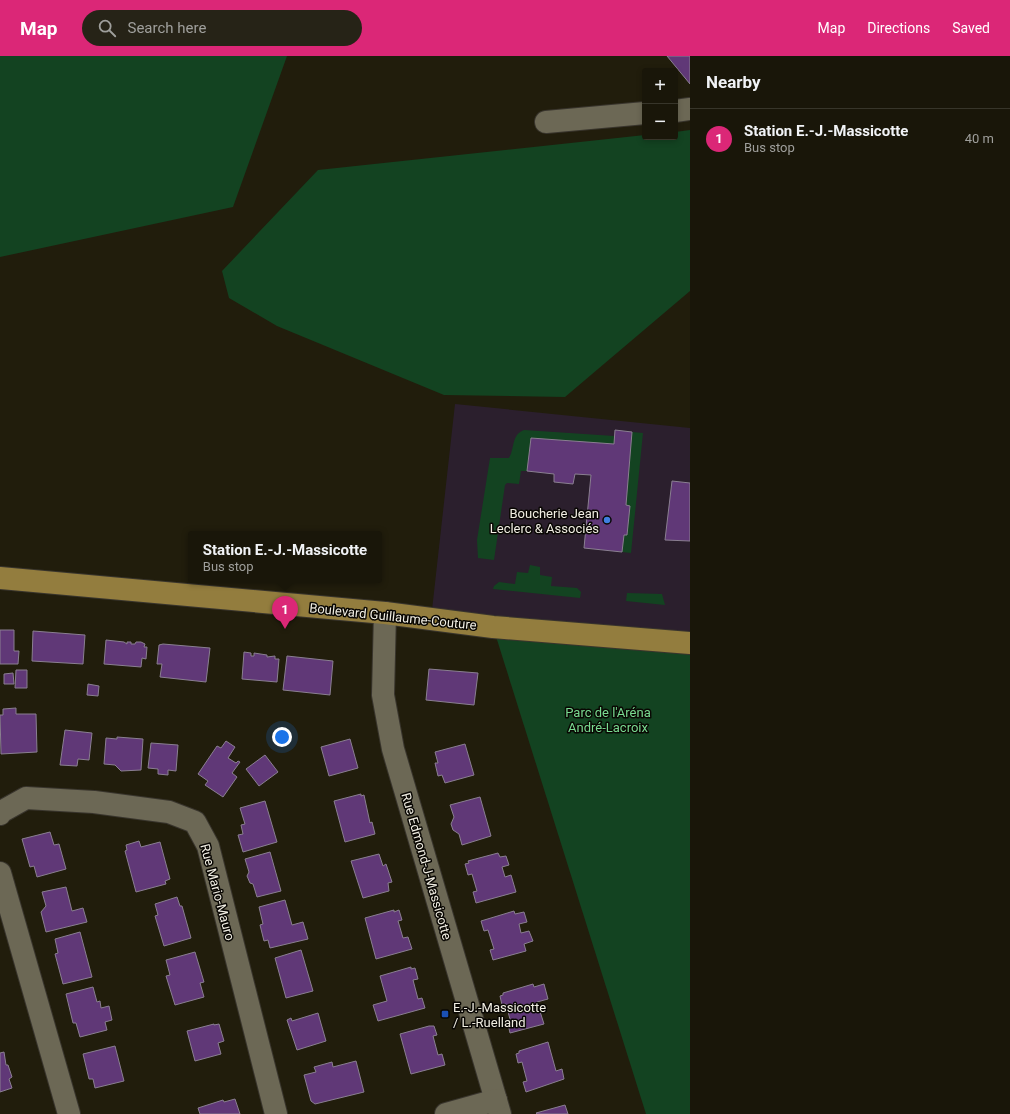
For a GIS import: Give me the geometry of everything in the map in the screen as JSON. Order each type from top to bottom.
[{"type":"main road","name":"Boulevard Guillaume-Couture","points":[[0,578],[385,613],[493,627],[690,643]]},
{"type":"street","points":[[678,111],[690,109]]},
{"type":"street","points":[[546,122],[642,113]]},
{"type":"street","name":"Rue Edmond-J-Massicotte","points":[[385,613],[383,695],[393,749],[498,1107]]},
{"type":"street","name":"Rue Mario-Mauro","points":[[0,814],[26,798],[94,802],[169,812],[195,822],[208,846],[276,1114]]},
{"type":"street","points":[[0,873],[69,1114]]},
{"type":"street","points":[[446,1114],[498,1107]]},
{"type":"shaded area","points":[[455,404],[690,428],[690,643],[431,619]]},
{"type":"green space","points":[[0,56],[287,56],[233,207],[0,257]]},
{"type":"green space","points":[[690,130],[690,291],[565,397],[444,395],[277,326],[229,298],[222,271],[318,170],[642,135],[642,140],[678,140],[678,132]]},
{"type":"green space","points":[[524,430],[614,436],[614,444],[531,438],[527,471],[521,471],[519,484],[507,483],[505,485],[494,560],[478,558],[477,540],[490,458],[509,458],[515,438]]},
{"type":"green space","points":[[632,432],[643,433],[631,553],[622,552],[624,535],[627,535],[630,506],[626,505]]},
{"type":"green space","points":[[530,565],[540,567],[540,575],[552,577],[551,586],[577,588],[581,592],[580,598],[493,589],[499,582],[515,584],[517,572],[528,573]]},
{"type":"green space","points":[[627,593],[662,594],[665,605],[626,601]]},
{"type":"green space","name":"Parc de l'Aréna André-Lacroix","points":[[493,627],[690,643],[690,1114],[646,1114]]},
{"type":"building","points":[[667,56],[690,56],[690,84],[678,68]]},
{"type":"building","points":[[615,430],[632,432],[626,505],[630,506],[627,535],[624,535],[622,552],[584,548],[591,475],[575,474],[573,484],[554,482],[554,474],[527,471],[531,438],[614,444]]},
{"type":"building","points":[[672,481],[690,483],[690,541],[665,540]]},
{"type":"building","points":[[0,630],[14,630],[14,651],[19,651],[18,664],[0,664]]},
{"type":"building","points":[[33,631],[85,635],[83,664],[32,661]]},
{"type":"building","points":[[106,640],[124,642],[127,644],[127,642],[135,644],[136,642],[141,642],[145,644],[144,647],[147,647],[146,659],[142,658],[141,667],[104,664]]},
{"type":"building","points":[[163,644],[210,648],[206,682],[160,677],[162,664],[157,664],[159,645]]},
{"type":"building","points":[[244,652],[251,653],[251,656],[254,656],[254,653],[267,655],[267,657],[275,656],[275,659],[279,659],[277,682],[242,679]]},
{"type":"building","points":[[287,656],[333,661],[330,695],[283,690]]},
{"type":"building","points":[[429,669],[478,673],[474,705],[426,700]]},
{"type":"building","points":[[16,670],[27,670],[27,688],[15,688]]},
{"type":"building","points":[[13,673],[14,684],[4,684],[4,674]]},
{"type":"building","points":[[88,684],[99,686],[98,696],[87,695]]},
{"type":"building","points":[[16,708],[16,714],[36,714],[37,752],[1,754],[0,715],[3,715],[3,709]]},
{"type":"building","points":[[65,730],[92,733],[89,760],[78,759],[77,766],[60,765]]},
{"type":"building","points":[[117,737],[143,739],[141,770],[121,771],[115,765],[104,764],[106,738],[117,739]]},
{"type":"building","points":[[350,739],[358,768],[329,776],[321,747]]},
{"type":"building","points":[[226,741],[235,747],[228,758],[236,763],[238,761],[240,762],[232,773],[237,777],[223,797],[205,785],[208,781],[198,774],[217,746],[221,748]]},
{"type":"building","points":[[151,743],[178,745],[176,771],[168,770],[168,775],[158,774],[158,769],[148,768]]},
{"type":"building","points":[[465,744],[474,775],[445,783],[442,775],[438,776],[435,763],[438,763],[435,752]]},
{"type":"building","points":[[265,755],[278,772],[259,786],[246,769]]},
{"type":"building","points":[[361,794],[361,796],[364,795],[370,823],[372,822],[375,834],[345,842],[334,801]]},
{"type":"building","points":[[480,797],[491,836],[462,845],[459,834],[453,830],[451,824],[454,817],[450,805]]},
{"type":"building","points":[[265,801],[277,842],[243,852],[238,835],[243,834],[241,825],[245,824],[240,808]]},
{"type":"building","points":[[50,832],[54,845],[59,844],[66,869],[37,877],[34,866],[30,867],[22,839]]},
{"type":"building","points":[[139,841],[141,847],[160,842],[170,879],[165,881],[166,884],[136,892],[125,851],[127,850],[126,845]]},
{"type":"building","points":[[270,852],[281,891],[257,897],[253,884],[250,883],[247,876],[249,872],[245,859]]},
{"type":"building","points":[[498,853],[500,857],[506,856],[509,865],[502,867],[505,877],[511,875],[516,892],[476,903],[473,892],[477,891],[472,874],[468,875],[465,864],[469,863],[468,861]]},
{"type":"building","points":[[379,854],[383,866],[386,864],[392,882],[388,883],[389,891],[363,898],[351,861]]},
{"type":"building","points":[[66,887],[72,911],[83,908],[87,922],[46,932],[41,912],[46,906],[42,892]]},
{"type":"building","points":[[177,897],[180,906],[182,906],[191,938],[164,946],[155,916],[158,915],[155,904]]},
{"type":"building","points":[[285,900],[292,925],[303,922],[308,939],[270,948],[268,940],[264,941],[260,925],[263,924],[259,907]]},
{"type":"building","points":[[394,910],[394,912],[399,910],[402,920],[398,921],[403,938],[408,937],[412,949],[376,959],[365,918]]},
{"type":"building","points":[[514,911],[515,914],[524,912],[527,922],[519,924],[521,933],[529,931],[533,941],[524,944],[526,951],[493,960],[490,950],[494,949],[488,930],[484,931],[481,921]]},
{"type":"building","points":[[80,932],[92,977],[63,984],[55,954],[58,953],[55,939]]},
{"type":"building","points":[[301,950],[313,991],[286,998],[275,958]]},
{"type":"building","points":[[195,952],[204,982],[200,983],[204,997],[175,1005],[166,976],[170,975],[166,960]]},
{"type":"building","points":[[411,967],[411,969],[415,968],[418,979],[413,980],[418,999],[422,998],[425,1008],[378,1021],[373,1005],[387,1001],[380,976]]},
{"type":"building","points":[[533,984],[534,987],[544,984],[548,999],[537,1002],[544,1024],[510,1033],[508,1024],[511,1023],[506,1004],[502,1005],[500,996],[503,995],[503,993]]},
{"type":"building","points":[[93,987],[97,1002],[100,1001],[101,1008],[109,1006],[112,1020],[105,1022],[107,1030],[80,1037],[76,1023],[73,1023],[66,994]]},
{"type":"building","points":[[318,1013],[326,1041],[297,1050],[287,1020],[291,1018],[292,1021]]},
{"type":"building","points":[[219,1024],[224,1041],[218,1043],[221,1054],[195,1061],[187,1031]]},
{"type":"building","points":[[434,1026],[437,1035],[433,1036],[438,1055],[442,1054],[445,1065],[411,1074],[400,1034]]},
{"type":"building","points":[[548,1042],[556,1071],[562,1069],[564,1079],[526,1092],[523,1082],[527,1081],[522,1062],[518,1063],[516,1054],[519,1053],[519,1051]]},
{"type":"building","points":[[115,1046],[124,1081],[95,1088],[93,1079],[89,1079],[83,1054]]},
{"type":"building","points":[[4,1052],[6,1065],[8,1065],[12,1077],[9,1079],[12,1088],[0,1092],[0,1053]]},
{"type":"building","points":[[356,1061],[364,1092],[315,1104],[311,1101],[304,1075],[316,1072],[314,1067],[332,1062],[333,1067]]},
{"type":"building","points":[[235,1099],[240,1114],[200,1114],[198,1108],[223,1100],[224,1102]]},
{"type":"building","points":[[565,1105],[568,1114],[536,1113]]},
{"type":"place","name":"Boucherie Jean Leclerc & Associés","points":[[607,520]]},
{"type":"place","name":"Station E.-J.-Massicotte","points":[[285,629]]},
{"type":"place","name":"E.-J.-Massicotte / L.-Ruelland","points":[[445,1014]]}]
